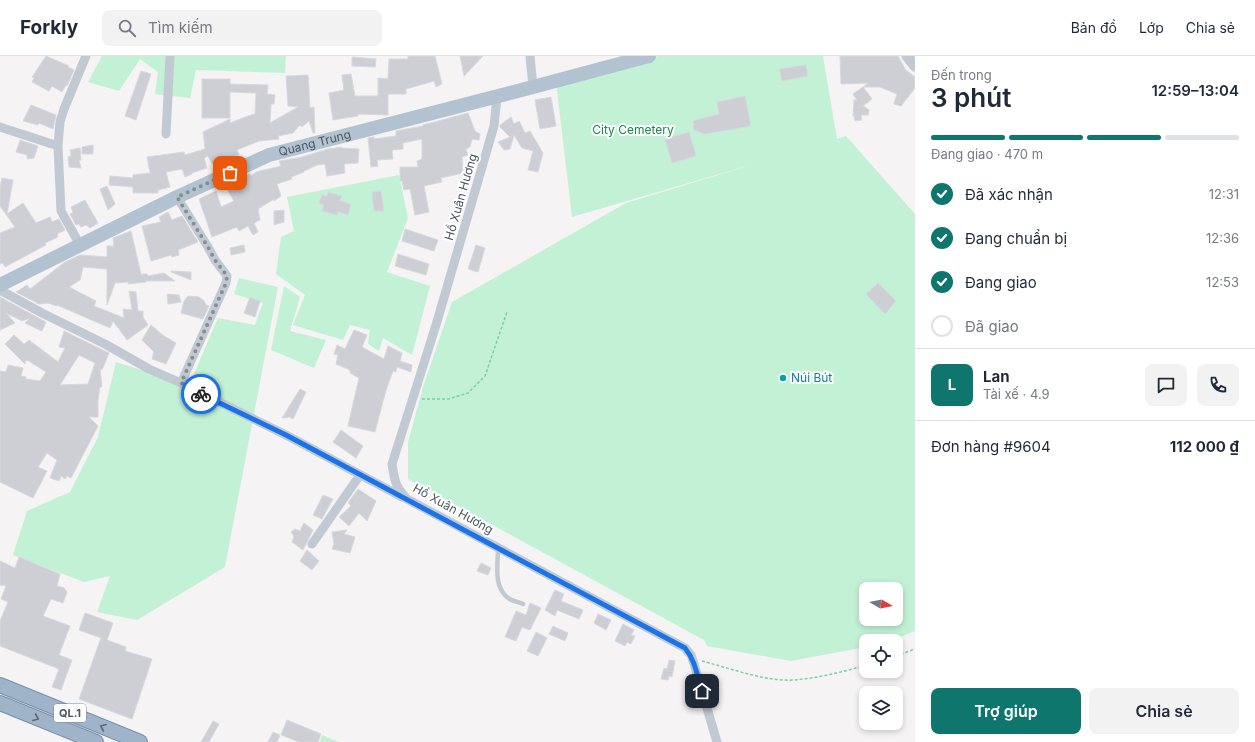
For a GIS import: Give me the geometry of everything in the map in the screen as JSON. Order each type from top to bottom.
[{"type":"highway","name":"QL.1","points":[[0,685],[140,742]]},
{"type":"highway","name":"QL.1","points":[[0,703],[96,742]]},
{"type":"main road","name":"Quang Trung","points":[[0,285],[177,197],[269,155],[649,56]]},
{"type":"street","points":[[80,245],[61,211],[58,146],[60,122],[64,109],[86,56]]},
{"type":"street","points":[[166,134],[170,56]]},
{"type":"street","points":[[530,56],[533,87]]},
{"type":"street","points":[[907,56],[915,66]]},
{"type":"street","name":"Hồ Xuân Hương","points":[[497,96],[494,126],[436,325],[392,464],[398,490],[407,499],[685,648],[692,659],[717,742]]},
{"type":"street","points":[[0,127],[58,146]]},
{"type":"street","points":[[177,197],[215,260],[227,276],[226,283],[181,383]]},
{"type":"street","points":[[0,290],[42,313],[105,344],[149,369],[181,383],[286,435],[407,499]]},
{"type":"street","points":[[312,544],[360,475]]},
{"type":"lane","points":[[498,548],[497,580],[500,590],[509,599],[523,604]]},
{"type":"path","points":[[413,398],[448,399],[468,393],[485,376],[507,312]]},
{"type":"path","points":[[903,653],[915,649]]},
{"type":"path","points":[[692,659],[761,677],[793,680],[833,674],[859,667]]},
{"type":"green space","points":[[102,56],[286,56],[285,73],[196,70],[190,98],[155,94],[158,72],[140,59],[119,91],[88,82]]},
{"type":"green space","name":"City Cemetery","points":[[658,56],[823,56],[837,139],[846,136],[915,214],[915,631],[903,636],[903,634],[859,634],[859,648],[791,661],[707,646],[704,640],[408,479],[408,442],[423,387],[452,302],[626,203],[761,162],[572,217],[556,82]]},
{"type":"green space","points":[[399,175],[408,218],[387,272],[430,286],[412,355],[383,338],[379,351],[368,344],[370,330],[350,325],[343,340],[293,325],[305,295],[276,274],[281,237],[294,231],[287,197]]},
{"type":"green space","points":[[239,278],[278,287],[225,567],[137,620],[97,612],[110,576],[84,582],[13,555],[27,511],[70,492],[98,437],[116,362],[189,385],[218,318],[255,325],[263,303],[234,294]]},
{"type":"green space","points":[[284,286],[300,297],[290,331],[326,340],[314,368],[271,350]]},
{"type":"green space","points":[[322,735],[339,742],[320,742]]},
{"type":"building","points":[[46,56],[69,66],[68,67],[74,70],[67,86],[66,85],[62,92],[52,86],[49,91],[32,82],[34,78],[32,77]]},
{"type":"building","points":[[408,56],[435,56],[442,84],[436,87],[434,81],[406,89],[406,94],[388,94],[388,115],[358,114],[358,116],[333,120],[329,93],[344,90],[342,75],[351,74],[355,96],[378,96],[378,78],[388,79],[389,59],[408,59]]},
{"type":"building","points":[[460,56],[483,56],[464,76]]},
{"type":"building","points":[[840,56],[898,56],[905,69],[915,77],[915,88],[901,106],[894,104],[897,94],[880,87],[863,87],[868,83],[841,84]]},
{"type":"building","points":[[352,57],[376,59],[375,67],[352,66]]},
{"type":"building","points":[[806,65],[808,76],[782,81],[779,69]]},
{"type":"building","points":[[141,71],[151,74],[136,120],[125,116]]},
{"type":"building","points":[[308,75],[310,108],[314,107],[315,133],[313,133],[309,121],[302,127],[300,125],[293,133],[278,136],[279,139],[259,141],[237,150],[239,155],[212,164],[208,156],[204,158],[207,168],[185,177],[182,169],[166,172],[170,187],[158,190],[158,193],[133,193],[133,187],[109,185],[110,176],[133,178],[133,175],[150,173],[147,157],[184,152],[185,155],[205,149],[203,132],[230,119],[230,123],[255,114],[256,93],[230,92],[230,118],[202,118],[202,79],[230,79],[230,84],[268,85],[267,94],[275,95],[274,104],[271,104],[270,123],[298,107],[288,106],[286,76]]},
{"type":"building","points":[[863,87],[872,99],[863,106],[869,110],[868,115],[861,115],[862,120],[855,121],[853,116],[854,100],[857,100],[853,94]]},
{"type":"building","points":[[745,96],[751,126],[705,134],[694,130],[693,121],[719,114],[717,102]]},
{"type":"building","points":[[551,97],[556,126],[540,129],[535,100]]},
{"type":"building","points":[[31,105],[56,115],[53,129],[39,123],[38,125],[23,121]]},
{"type":"building","points":[[468,113],[475,131],[480,134],[479,140],[472,139],[470,147],[466,149],[468,155],[462,157],[463,173],[441,178],[442,182],[424,186],[429,212],[415,215],[410,189],[404,190],[402,181],[400,181],[400,167],[418,167],[417,161],[422,159],[422,139],[403,143],[403,149],[392,150],[393,159],[377,160],[378,166],[371,167],[368,138],[374,137],[374,139],[396,136],[396,131],[423,126]]},
{"type":"building","points":[[511,117],[514,124],[519,121],[525,133],[530,131],[543,153],[538,172],[528,170],[533,151],[522,148],[514,135],[510,149],[504,150],[498,142],[510,137],[500,127],[500,125]]},
{"type":"building","points":[[689,132],[696,156],[672,163],[665,139]]},
{"type":"building","points":[[20,140],[38,146],[34,158],[27,159],[27,155],[16,152]]},
{"type":"building","points":[[93,145],[93,154],[82,154],[82,147]]},
{"type":"building","points":[[341,147],[359,149],[358,163],[344,164],[345,173],[327,176],[325,164],[317,165],[291,177],[292,179],[277,184],[281,196],[258,209],[260,220],[254,223],[258,232],[253,235],[248,226],[239,231],[237,227],[212,237],[199,199],[216,191],[221,207],[234,201],[227,189],[241,181],[239,178],[250,174],[251,176],[256,172],[281,166],[279,161],[302,157],[331,148]]},
{"type":"building","points":[[80,148],[81,160],[79,160],[81,168],[69,167],[68,157],[71,156],[70,150]]},
{"type":"building","points":[[2,178],[13,180],[7,214],[23,203],[36,223],[50,217],[52,222],[59,219],[65,230],[57,234],[58,237],[45,243],[46,245],[5,267],[3,263],[0,264],[0,233],[15,227],[0,206],[0,187]]},
{"type":"building","points":[[107,186],[115,204],[108,210],[100,189]]},
{"type":"building","points":[[381,191],[384,211],[374,211],[372,192]]},
{"type":"building","points":[[328,192],[342,196],[340,201],[351,204],[348,215],[338,212],[337,215],[322,211],[324,205],[319,203],[322,195],[327,196]]},
{"type":"building","points":[[85,200],[98,223],[90,228],[86,225],[81,227],[79,224],[76,225],[70,214],[73,213],[71,207]]},
{"type":"building","points":[[284,210],[284,222],[274,225],[274,211]]},
{"type":"building","points":[[168,212],[172,220],[182,216],[198,242],[178,250],[179,255],[172,257],[171,255],[151,261],[142,226],[161,222],[159,217]]},
{"type":"building","points":[[405,229],[438,240],[434,251],[402,241]]},
{"type":"building","points":[[131,231],[141,274],[147,274],[148,276],[164,273],[175,281],[146,281],[128,284],[128,282],[115,283],[107,305],[107,269],[83,267],[80,280],[69,287],[96,301],[94,306],[124,318],[123,309],[132,310],[129,291],[136,292],[138,311],[143,311],[143,317],[148,325],[127,340],[113,321],[110,328],[57,305],[48,303],[39,304],[16,292],[27,285],[30,289],[65,262],[80,255],[107,257],[107,246],[114,246],[113,238]]},
{"type":"building","points":[[244,245],[245,252],[231,255],[230,248]]},
{"type":"building","points":[[476,245],[485,248],[478,272],[468,269]]},
{"type":"building","points":[[398,254],[429,264],[426,275],[395,266]]},
{"type":"building","points":[[171,272],[191,272],[191,280]]},
{"type":"building","points":[[878,283],[896,301],[885,314],[866,294]]},
{"type":"building","points":[[167,294],[179,295],[181,302],[168,304]]},
{"type":"building","points":[[188,296],[199,297],[206,305],[209,306],[203,319],[181,313],[184,301]]},
{"type":"building","points":[[0,297],[46,322],[42,331],[25,323],[30,318],[22,321],[6,313],[15,323],[0,330]]},
{"type":"building","points":[[250,297],[260,301],[255,317],[244,313]]},
{"type":"building","points":[[151,325],[164,336],[176,343],[166,364],[152,359],[154,352],[142,340]]},
{"type":"building","points":[[354,330],[367,335],[362,347],[384,359],[388,346],[402,353],[400,361],[412,365],[411,372],[397,367],[396,372],[393,371],[386,390],[375,432],[348,426],[359,378],[350,373],[350,370],[336,364],[338,355],[334,354],[337,345],[345,349]]},
{"type":"building","points":[[64,331],[109,353],[102,370],[100,369],[102,387],[100,387],[98,400],[98,417],[89,417],[98,426],[71,478],[67,476],[65,479],[61,476],[59,481],[50,478],[57,460],[47,453],[38,467],[47,471],[33,498],[0,482],[0,371],[6,372],[8,365],[23,368],[21,376],[26,377],[26,379],[40,381],[46,372],[29,361],[26,360],[25,364],[5,344],[14,335],[24,344],[29,340],[58,362],[65,348],[59,347]],"holes":[[[79,355],[95,363],[88,384],[60,385]]]},
{"type":"building","points":[[300,389],[306,392],[293,419],[290,417],[282,418]]},
{"type":"building","points":[[341,430],[363,446],[356,458],[333,442]]},
{"type":"building","points":[[358,489],[376,501],[367,521],[359,513],[349,526],[339,517],[351,506],[348,503]]},
{"type":"building","points":[[323,495],[333,499],[322,519],[313,515]]},
{"type":"building","points":[[304,523],[313,530],[303,550],[292,542],[294,536],[291,532],[295,529],[300,531]]},
{"type":"building","points":[[347,530],[344,534],[355,537],[350,553],[332,549],[334,544],[332,532]]},
{"type":"building","points":[[307,550],[319,561],[312,570],[300,561]]},
{"type":"building","points":[[19,557],[60,574],[57,586],[64,588],[67,592],[63,603],[51,599],[43,616],[70,626],[59,655],[72,660],[61,690],[52,687],[59,669],[0,646],[0,621],[8,602],[1,599],[6,586],[0,585],[0,561],[15,568]]},
{"type":"building","points":[[481,563],[491,568],[488,575],[477,571]]},
{"type":"building","points":[[555,590],[564,594],[561,601],[583,610],[579,619],[557,610],[555,616],[545,610]]},
{"type":"building","points":[[530,603],[541,608],[530,630],[522,627],[516,641],[505,637],[516,611],[526,615]]},
{"type":"building","points":[[85,613],[113,623],[107,640],[126,647],[125,651],[152,659],[132,719],[79,699],[101,638],[79,630]]},
{"type":"building","points":[[598,614],[611,620],[606,630],[594,623]]},
{"type":"building","points":[[623,624],[634,630],[631,635],[635,636],[631,644],[627,642],[625,646],[615,641]]},
{"type":"building","points":[[553,626],[568,633],[565,641],[549,634]]},
{"type":"building","points":[[536,632],[547,638],[538,656],[527,651]]},
{"type":"building","points":[[669,660],[675,661],[672,677],[669,676],[668,680],[661,679],[664,668],[667,669]]},
{"type":"building","points":[[287,720],[321,734],[318,742],[299,742],[281,735]]},
{"type":"building","points":[[213,721],[219,724],[209,742],[201,742]]},
{"type":"building","points":[[273,732],[280,735],[277,742],[268,742]]},
{"type":"way so far","points":[[201,394],[181,383],[226,283],[227,276],[215,260],[177,197],[230,173]]},
{"type":"place","name":"Núi Bút","points":[[783,378]]},
{"type":"route","points":[[201,394],[286,435],[685,648],[691,655],[702,691]]}]
